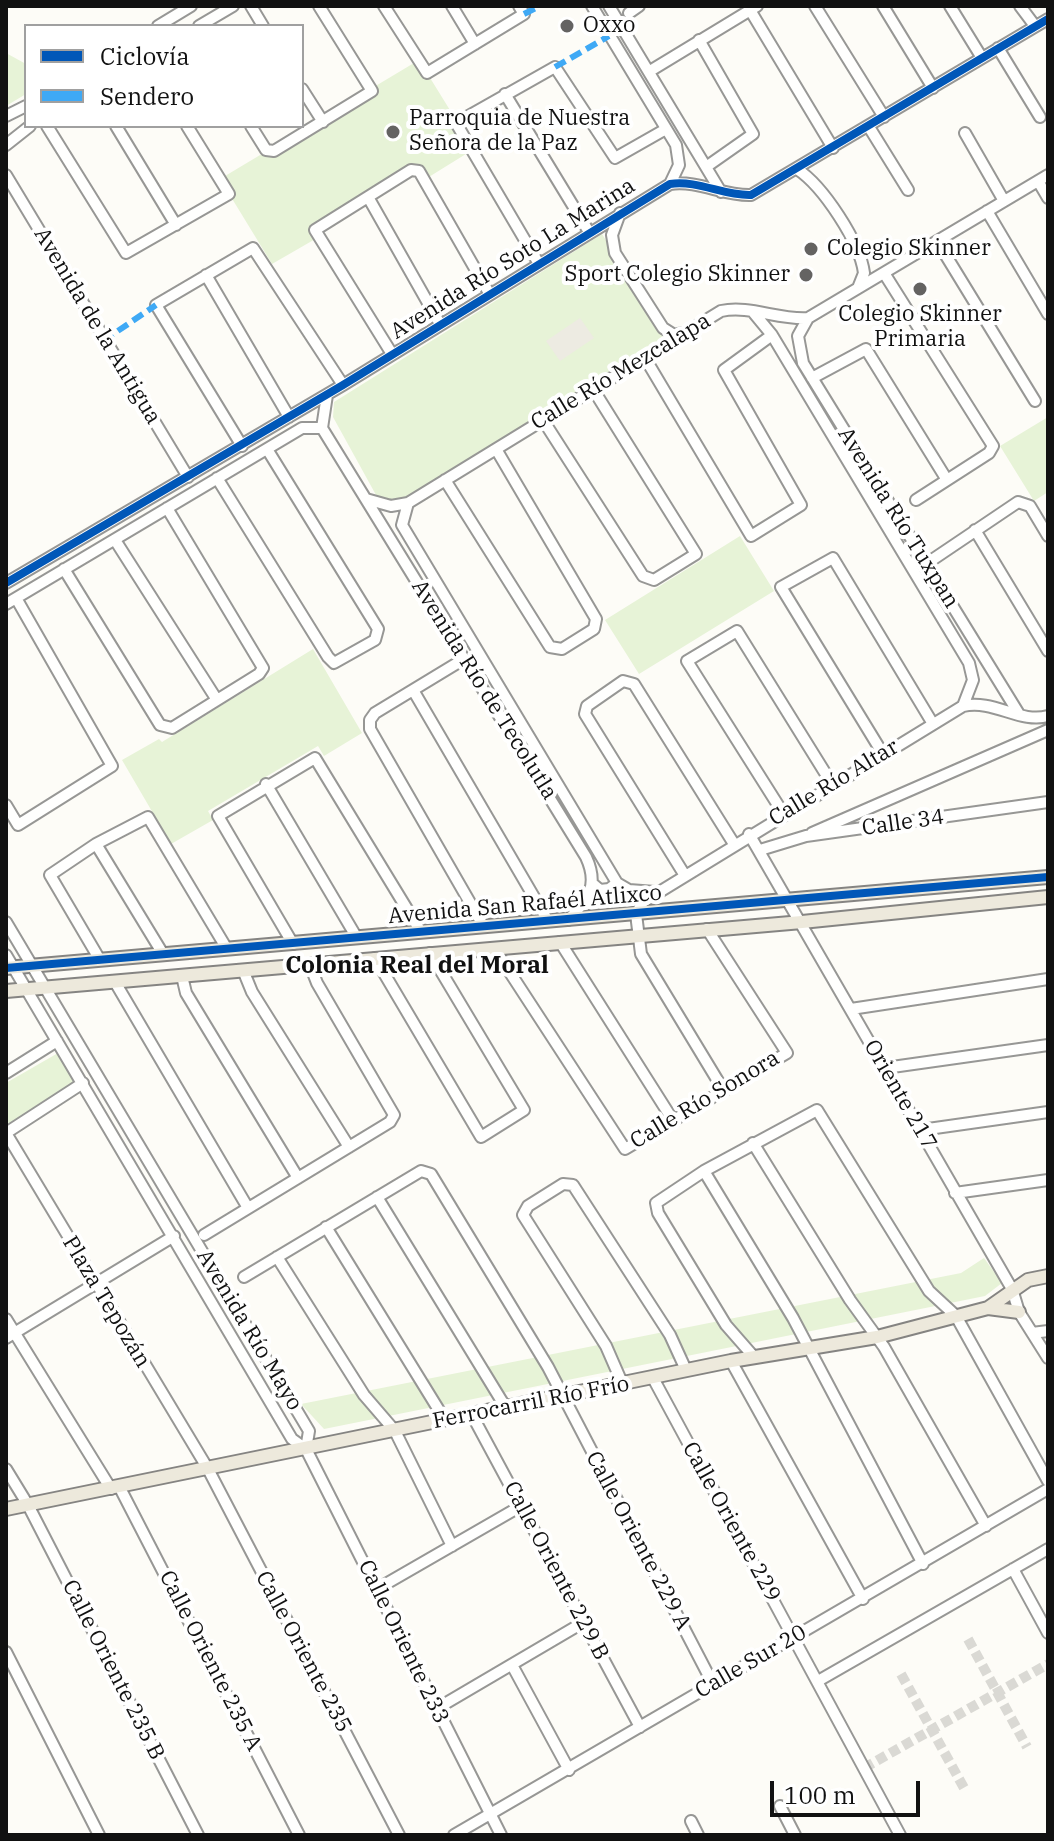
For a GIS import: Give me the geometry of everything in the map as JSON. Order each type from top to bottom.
[{"type":"main road","name":"Avenida San Rafaél Atlixco","points":[[10,968],[1048,877]]},
{"type":"main road","name":"Avenida San Rafaél Atlixco","points":[[6,991],[802,922],[1048,897]]},
{"type":"main road","name":"Ferrocarril Río Frío","points":[[6,1509],[564,1398],[731,1361],[877,1337],[988,1308],[1028,1280],[1048,1276]]},
{"type":"main road","points":[[988,1308],[1019,1312]]},
{"type":"street","points":[[161,24],[191,6]]},
{"type":"street","points":[[209,6],[215,16]]},
{"type":"street","points":[[202,24],[233,6]]},
{"type":"street","points":[[251,6],[262,24]]},
{"type":"street","points":[[252,128],[266,150],[274,151],[372,91],[319,6]]},
{"type":"street","points":[[384,6],[427,73],[524,14],[519,6]]},
{"type":"street","points":[[452,6],[475,44]]},
{"type":"street","points":[[592,6],[679,155],[670,184]]},
{"type":"street","points":[[609,6],[721,192]]},
{"type":"street","points":[[629,13],[639,6]]},
{"type":"street","points":[[815,6],[884,117]]},
{"type":"street","points":[[883,6],[933,88]]},
{"type":"street","points":[[950,6],[982,58]]},
{"type":"street","points":[[1020,6],[1035,26]]},
{"type":"street","points":[[650,71],[754,8],[833,148]]},
{"type":"street","name":"Avenida Río Soto La Marina","points":[[6,583],[327,395],[670,184],[687,182],[721,192],[751,195],[1048,19]]},
{"type":"street","points":[[699,40],[753,134],[706,167]]},
{"type":"street","points":[[998,48],[1040,117]]},
{"type":"street","points":[[539,264],[456,123],[555,67],[615,158],[666,129]]},
{"type":"street","points":[[304,92],[323,122]]},
{"type":"street","points":[[505,94],[589,232]]},
{"type":"street","points":[[6,116],[24,107]]},
{"type":"street","points":[[869,127],[908,190]]},
{"type":"street","points":[[6,145],[27,128]]},
{"type":"street","points":[[48,128],[121,249],[132,252],[229,194],[188,128]]},
{"type":"street","points":[[117,128],[176,225]]},
{"type":"street","points":[[965,133],[1004,201]]},
{"type":"street","points":[[797,169],[823,192],[855,246],[864,273],[858,288]]},
{"type":"street","points":[[392,354],[315,230],[415,170],[489,293]]},
{"type":"street","name":"Avenida de la Antigua","points":[[6,175],[188,477]]},
{"type":"street","points":[[808,318],[1043,178],[1048,198]]},
{"type":"street","points":[[368,197],[440,324]]},
{"type":"street","points":[[987,211],[1048,314]]},
{"type":"street","points":[[621,212],[612,235],[615,253],[663,328],[674,335],[689,331]]},
{"type":"street","points":[[937,241],[1035,401]]},
{"type":"street","points":[[242,446],[156,305],[253,248],[343,385]]},
{"type":"street","points":[[884,273],[991,438],[993,446],[989,453],[916,500]]},
{"type":"street","points":[[206,275],[289,417]]},
{"type":"street","name":"Calle Río Mezcalapa","points":[[408,503],[721,311],[753,311],[808,318]]},
{"type":"street","name":"Avenida Río Tuxpan","points":[[753,311],[772,335],[969,663],[973,680],[963,706]]},
{"type":"street","name":"Avenida Río Tuxpan","points":[[808,318],[801,327],[798,347],[812,378],[1019,714]]},
{"type":"street","points":[[645,358],[751,536],[801,505],[724,370],[772,335]]},
{"type":"street","points":[[812,378],[866,349],[947,480]]},
{"type":"street","points":[[543,420],[643,576],[654,580],[696,554],[593,389]]},
{"type":"street","points":[[6,805],[18,825],[112,766],[11,601],[302,428],[322,428],[327,395]]},
{"type":"street","name":"Avenida Río de Tecolutla","points":[[322,428],[586,857],[593,884]]},
{"type":"street","points":[[217,478],[328,657],[334,663],[341,661],[375,640],[378,629],[267,449]]},
{"type":"street","points":[[445,480],[550,647],[556,650],[573,642],[594,629],[596,619],[496,449]]},
{"type":"street","points":[[366,499],[391,506],[408,503]]},
{"type":"street","points":[[926,564],[975,530],[1024,502],[1048,536]]},
{"type":"street","name":"Avenida Río de Tecolutla","points":[[408,503],[402,525],[617,883]]},
{"type":"street","points":[[64,569],[160,725],[172,728],[259,674],[261,661],[167,508]]},
{"type":"street","points":[[975,530],[1048,651]]},
{"type":"street","points":[[115,540],[217,700]]},
{"type":"street","points":[[883,754],[781,587],[833,558],[933,724]]},
{"type":"street","points":[[783,813],[687,661],[737,631],[832,784]]},
{"type":"street","points":[[464,659],[375,713],[370,720],[370,729],[484,927]]},
{"type":"street","points":[[684,874],[585,714],[587,706],[623,681],[634,684],[734,844]]},
{"type":"street","points":[[413,690],[548,921]]},
{"type":"street","points":[[963,706],[980,702],[1033,719],[1048,716]]},
{"type":"street","name":"Calle Río Altar","points":[[636,914],[655,892],[963,706]]},
{"type":"street","points":[[806,836],[831,821],[1048,730]]},
{"type":"street","points":[[293,944],[218,816],[310,759],[318,760],[421,932]]},
{"type":"street","points":[[266,784],[357,938]]},
{"type":"street","name":"Calle 34","points":[[760,850],[806,836],[1048,802]]},
{"type":"street","points":[[100,960],[50,875],[96,844],[148,817],[227,949]]},
{"type":"street","name":"Oriente 217","points":[[749,834],[1012,1289],[1019,1312],[1048,1358]]},
{"type":"street","points":[[96,844],[163,954]]},
{"type":"street","points":[[568,920],[590,895],[593,884],[600,890],[609,889],[617,883],[629,890],[655,892]]},
{"type":"street","points":[[636,914],[641,954],[724,1091]]},
{"type":"street","name":"Avenida Río Mayo","points":[[6,922],[309,1431],[306,1449],[292,1439],[83,1083],[10,968],[6,955]]},
{"type":"street","name":"Calle Río Sonora","points":[[494,948],[625,1149],[787,1053],[707,929]]},
{"type":"street","points":[[560,942],[674,1122]]},
{"type":"street","points":[[375,958],[481,1137],[524,1110],[430,953]]},
{"type":"street","points":[[204,1235],[390,1122],[394,1115],[317,983],[310,965]]},
{"type":"street","points":[[243,970],[252,992],[349,1147]]},
{"type":"street","points":[[182,976],[186,993],[298,1178]]},
{"type":"street","points":[[851,1009],[1048,979]]},
{"type":"street","points":[[115,982],[248,1208]]},
{"type":"street","points":[[6,1073],[57,1041]]},
{"type":"street","points":[[885,1068],[1048,1045]]},
{"type":"street","name":"Plaza Tepozán","points":[[83,1083],[6,1133],[94,1285],[208,1469]]},
{"type":"street","points":[[754,1357],[726,1325],[658,1213],[656,1203],[662,1196],[704,1171],[817,1110],[929,1291],[956,1316],[1048,1481]]},
{"type":"street","points":[[921,1130],[1048,1112]]},
{"type":"street","points":[[753,1143],[850,1300],[877,1337],[986,1526]]},
{"type":"street","name":"Calle Oriente 229 A","points":[[244,1277],[421,1171],[431,1174],[564,1398],[713,1684]]},
{"type":"street","points":[[704,1171],[807,1347],[923,1564]]},
{"type":"street","points":[[955,1193],[1048,1180]]},
{"type":"street","points":[[623,1385],[606,1346],[523,1215],[528,1206],[563,1184],[573,1185],[670,1335],[686,1370]]},
{"type":"street","points":[[377,1197],[506,1408]]},
{"type":"street","points":[[326,1227],[445,1420]]},
{"type":"street","points":[[10,1335],[174,1236]]},
{"type":"street","points":[[277,1257],[364,1395],[395,1431],[452,1546]]},
{"type":"street","name":"Calle Oriente 235 A","points":[[6,1319],[10,1335],[116,1488],[299,1835]]},
{"type":"street","points":[[1032,1333],[1048,1331]]},
{"type":"street","points":[[731,1361],[863,1599]]},
{"type":"street","name":"Calle Oriente 229","points":[[653,1378],[900,1835]]},
{"type":"street","name":"Calle Oriente 229 B","points":[[472,1415],[640,1727]]},
{"type":"street","name":"Calle Oriente 233","points":[[306,1449],[501,1835]]},
{"type":"street","name":"Calle Oriente 235 B","points":[[6,1469],[28,1505],[198,1835]]},
{"type":"street","name":"Calle Oriente 235","points":[[208,1469],[399,1835]]},
{"type":"street","name":"Calle Sur 20","points":[[454,1835],[1048,1489]]},
{"type":"street","points":[[377,1589],[521,1506]]},
{"type":"street","points":[[818,1681],[1048,1549]]},
{"type":"street","points":[[1013,1569],[1048,1633]]},
{"type":"street","points":[[436,1709],[584,1622]]},
{"type":"street","points":[[6,1652],[99,1835]]},
{"type":"street","points":[[512,1665],[569,1770]]},
{"type":"street","points":[[780,1806],[795,1835]]},
{"type":"street","points":[[691,1821],[698,1835]]},
{"type":"green space","points":[[6,53],[24,63],[24,95],[6,106]]},
{"type":"green space","points":[[419,60],[474,149],[424,180],[419,170],[322,229],[324,234],[272,264],[220,179]]},
{"type":"green space","points":[[602,234],[666,337],[409,497],[395,502],[376,495],[333,417],[334,402]]},
{"type":"green space","points":[[1048,417],[1048,492],[1034,501],[1000,446]]},
{"type":"green space","points":[[740,536],[774,591],[639,674],[605,620]]},
{"type":"green space","points":[[313,649],[362,733],[324,756],[318,746],[208,811],[213,820],[171,844],[122,760],[159,739],[162,742]]},
{"type":"green space","points":[[58,1053],[76,1083],[6,1125],[6,1083]]},
{"type":"green space","points":[[984,1258],[1002,1283],[985,1296],[324,1429],[301,1404],[961,1273]]},
{"type":"shaded area","points":[[580,318],[594,338],[560,361],[546,341]]},
{"type":"tunnel","points":[[968,1639],[1027,1747]]},
{"type":"tunnel","points":[[864,1768],[1048,1664]]},
{"type":"tunnel","points":[[901,1674],[964,1788]]},
{"type":"marked path","points":[[524,14],[540,6]]},
{"type":"marked path","points":[[555,67],[609,36]]},
{"type":"marked path","points":[[103,341],[156,305]]},
{"type":"cycle path","points":[[6,583],[343,385],[670,184],[691,184],[751,195],[1048,19]]},
{"type":"cycle path","points":[[6,968],[1048,877]]},
{"type":"place","name":"Oxxo","points":[[567,26]]},
{"type":"place","name":"Parroquia de Nuestra Señora de la Paz","points":[[393,132]]},
{"type":"place","name":"Colegio Skinner","points":[[811,249]]},
{"type":"place","name":"Sport Colegio Skinner","points":[[806,275]]},
{"type":"place","name":"Colegio Skinner Primaria","points":[[920,289]]},
{"type":"district","name":"Colonia Real del Moral","points":[[417,966]]}]
